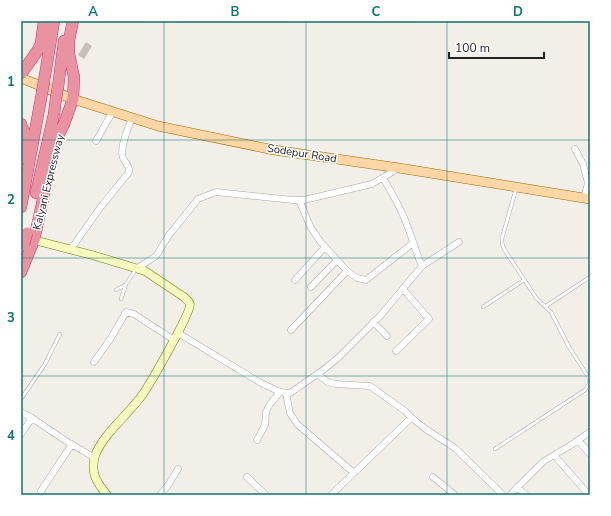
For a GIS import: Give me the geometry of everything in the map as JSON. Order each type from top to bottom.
[{"type":"highway","points":[[21,74],[38,50],[41,43],[44,21]]},
{"type":"highway","points":[[21,207],[54,21]]},
{"type":"highway","points":[[26,242],[54,114],[67,21]]},
{"type":"highway","name":"Kalyani Expressway","points":[[21,272],[26,242],[56,140],[64,124],[73,99],[74,77],[69,54],[69,40],[73,21]]},
{"type":"highway","points":[[21,124],[24,132],[27,155],[21,178]]},
{"type":"main road","name":"Sodepur Road","points":[[21,78],[73,99],[158,126],[274,150],[399,168],[587,199]]},
{"type":"street","points":[[96,140],[112,111]]},
{"type":"street","points":[[71,249],[100,208],[129,172],[130,169],[123,157],[122,152],[132,117]]},
{"type":"street","points":[[575,149],[583,164],[588,183],[587,199]]},
{"type":"street","points":[[136,269],[156,256],[169,235],[198,199],[205,195],[216,192],[299,200],[372,184],[399,168]]},
{"type":"street","points":[[383,178],[396,200],[422,266]]},
{"type":"street","points":[[299,200],[311,228],[325,247],[347,271],[357,278],[366,280],[413,244]]},
{"type":"street","points":[[26,242],[71,249],[145,271],[184,297],[189,302],[190,306],[176,336],[140,397],[99,447],[95,458],[94,471],[96,482],[107,495]]},
{"type":"street","points":[[94,362],[111,338],[126,312],[134,314],[176,336],[261,383],[283,392],[290,393],[338,358],[374,322],[422,266],[458,242]]},
{"type":"street","points":[[294,280],[325,247]]},
{"type":"street","points":[[311,287],[337,260]]},
{"type":"street","points":[[291,330],[347,271]]},
{"type":"street","points":[[396,351],[429,319],[403,289]]},
{"type":"street","points":[[374,322],[387,336]]},
{"type":"street","points":[[317,374],[328,382],[335,384],[370,386],[405,411],[427,430],[455,448],[503,495]]},
{"type":"street","points":[[257,440],[265,425],[266,412],[270,404],[283,392]]},
{"type":"street","points":[[283,392],[290,413],[297,424],[354,473]]},
{"type":"street","points":[[21,412],[95,458]]},
{"type":"street","points":[[21,434],[32,418]]},
{"type":"street","points":[[331,495],[405,422],[410,419],[414,419]]},
{"type":"street","points":[[510,495],[544,461],[590,432]]},
{"type":"street","points":[[578,440],[590,454]]},
{"type":"street","points":[[41,491],[72,444]]},
{"type":"street","points":[[554,455],[589,495]]},
{"type":"street","points":[[160,495],[178,469]]},
{"type":"street","points":[[247,477],[266,495]]},
{"type":"street","points":[[433,477],[455,495]]},
{"type":"street","points":[[517,487],[526,495]]},
{"type":"lane","points":[[495,449],[585,390],[589,384],[589,378],[569,347],[551,312],[537,299],[504,250],[502,243],[517,188]]},
{"type":"lane","points":[[121,299],[126,284],[136,269]]},
{"type":"lane","points":[[546,306],[590,277]]},
{"type":"lane","points":[[483,307],[524,280]]},
{"type":"lane","points":[[116,290],[126,284]]},
{"type":"lane","points":[[21,399],[45,364],[60,334]]},
{"type":"building","points":[[86,42],[92,46],[84,59],[78,55]]}]
